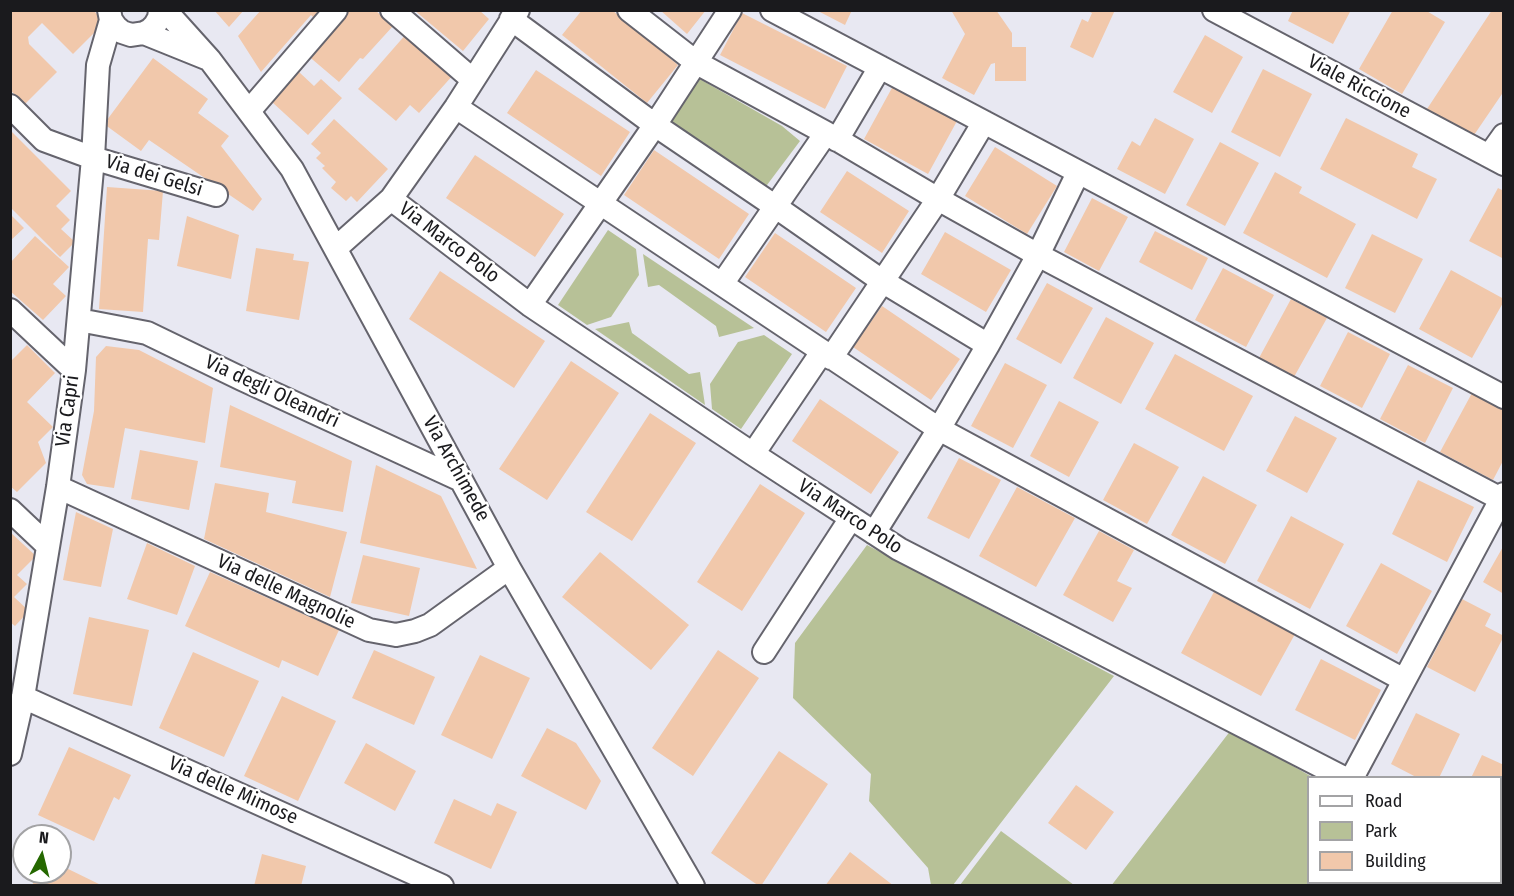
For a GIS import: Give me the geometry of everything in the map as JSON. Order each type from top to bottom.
[{"type":"street","points":[[98,65],[137,34],[155,25],[160,10]]},
{"type":"street","name":"Via Archimede","points":[[165,10],[210,60],[292,169],[509,568],[693,885]]},
{"type":"street","points":[[249,111],[336,10]]},
{"type":"street","points":[[629,10],[697,63],[1038,255],[1502,496],[1353,776]]},
{"type":"street","points":[[530,304],[655,125],[730,10]]},
{"type":"street","points":[[772,10],[1503,397]]},
{"type":"street","name":"Viale Riccione","points":[[1214,10],[1496,160]]},
{"type":"street","points":[[393,11],[473,80]]},
{"type":"street","points":[[110,15],[116,27],[122,32],[137,34],[210,60]]},
{"type":"street","name":"Via Capri","points":[[10,754],[23,697],[58,487],[74,370],[93,158],[98,65],[110,15]]},
{"type":"street","points":[[336,248],[391,199],[456,107],[515,15],[655,125],[882,281],[988,345]]},
{"type":"street","points":[[722,284],[880,67]]},
{"type":"street","name":"Via dei Gelsi","points":[[10,106],[44,140],[93,158],[216,195]]},
{"type":"street","points":[[456,107],[939,429],[1404,680]]},
{"type":"street","points":[[753,454],[882,281],[938,199],[984,122]]},
{"type":"street","points":[[1496,160],[1503,135]]},
{"type":"street","points":[[874,533],[988,345],[1038,255],[1078,173]]},
{"type":"street","name":"Via Marco Polo","points":[[391,199],[530,304],[899,549],[1342,776]]},
{"type":"street","points":[[10,310],[74,370]]},
{"type":"street","name":"Via degli Oleandri","points":[[79,321],[147,333],[461,480]]},
{"type":"street","name":"Via delle Magnolie","points":[[58,487],[369,630],[396,635],[430,625],[509,568]]},
{"type":"street","points":[[10,510],[47,545]]},
{"type":"street","points":[[764,652],[851,518]]},
{"type":"street","name":"Via delle Mimose","points":[[23,697],[442,885]]},
{"type":"green space","points":[[698,78],[782,126],[800,141],[764,189],[666,127]]},
{"type":"green space","points":[[608,230],[636,249],[639,275],[611,317],[587,325],[558,305]]},
{"type":"green space","points":[[643,254],[754,328],[719,337],[716,326],[659,285],[648,287]]},
{"type":"green space","points":[[629,322],[632,333],[689,374],[700,372],[705,405],[595,329]]},
{"type":"green space","points":[[764,335],[792,354],[741,429],[712,409],[710,384],[738,342]]},
{"type":"green space","points":[[867,545],[1114,676],[953,885],[931,885],[928,868],[869,801],[871,774],[793,698],[795,643]]},
{"type":"green space","points":[[1231,730],[1310,776],[1307,776],[1307,884],[1454,884],[1453,886],[1111,886]]},
{"type":"green space","points":[[1001,831],[1074,885],[960,885]]},
{"type":"building","points":[[10,10],[93,10],[105,22],[73,54],[42,23],[28,37],[29,44],[57,72],[25,104],[10,90]]},
{"type":"building","points":[[214,10],[244,10],[229,27]]},
{"type":"building","points":[[261,10],[320,10],[314,18],[311,15],[261,72],[238,36]]},
{"type":"building","points":[[343,10],[375,10],[393,26],[339,82],[306,54]]},
{"type":"building","points":[[414,10],[479,10],[489,19],[463,51]]},
{"type":"building","points":[[582,10],[612,10],[678,65],[647,103],[562,35]]},
{"type":"building","points":[[660,10],[706,10],[687,34]]},
{"type":"building","points":[[816,10],[852,10],[845,25]]},
{"type":"building","points":[[951,10],[996,10],[1012,33],[1012,47],[1026,47],[1026,81],[995,81],[995,63],[991,64],[974,95],[942,78],[965,34]]},
{"type":"building","points":[[1086,10],[1115,10],[1093,58],[1070,47],[1082,19],[1088,22],[1092,13]]},
{"type":"building","points":[[1293,10],[1351,10],[1333,44],[1288,21]]},
{"type":"building","points":[[1393,10],[1425,10],[1445,22],[1402,94],[1359,69]]},
{"type":"building","points":[[1492,10],[1504,10],[1504,91],[1472,138],[1427,109]]},
{"type":"building","points":[[742,13],[847,66],[825,109],[720,55]]},
{"type":"building","points":[[407,33],[454,74],[419,113],[410,105],[396,121],[358,89]]},
{"type":"building","points":[[1205,35],[1243,57],[1212,113],[1173,92]]},
{"type":"building","points":[[153,58],[208,99],[198,113],[229,136],[221,146],[262,199],[253,211],[149,140],[141,151],[104,124]]},
{"type":"building","points":[[1263,69],[1312,94],[1280,157],[1231,132]]},
{"type":"building","points":[[536,70],[630,132],[601,176],[507,113]]},
{"type":"building","points":[[299,72],[314,86],[321,79],[342,98],[308,135],[272,102]]},
{"type":"building","points":[[893,86],[957,121],[928,174],[864,139]]},
{"type":"building","points":[[1155,118],[1194,139],[1165,194],[1117,169],[1132,141],[1140,146]]},
{"type":"building","points":[[1346,118],[1418,154],[1412,167],[1437,179],[1417,219],[1320,169]]},
{"type":"building","points":[[334,119],[388,169],[357,202],[351,196],[346,201],[331,188],[336,182],[322,168],[325,166],[316,158],[321,153],[311,144]]},
{"type":"building","points":[[10,130],[71,191],[56,206],[70,220],[61,229],[75,242],[60,257],[10,207]]},
{"type":"building","points":[[1220,142],[1259,163],[1225,226],[1186,205]]},
{"type":"building","points":[[995,147],[1057,186],[1027,234],[965,196]]},
{"type":"building","points":[[654,150],[749,214],[719,259],[624,195]]},
{"type":"building","points":[[475,155],[564,214],[535,257],[446,198]]},
{"type":"building","points":[[847,171],[909,211],[882,253],[820,212]]},
{"type":"building","points":[[1275,172],[1302,187],[1299,193],[1356,224],[1327,278],[1243,233]]},
{"type":"building","points":[[107,187],[163,191],[159,240],[148,239],[143,312],[99,309]]},
{"type":"building","points":[[1498,188],[1504,191],[1504,259],[1469,241]]},
{"type":"building","points":[[1092,198],[1128,217],[1099,271],[1064,252]]},
{"type":"building","points":[[10,214],[24,228],[10,241]]},
{"type":"building","points":[[187,216],[239,235],[231,279],[177,266]]},
{"type":"building","points":[[1155,231],[1208,258],[1192,290],[1139,262]]},
{"type":"building","points":[[945,232],[1011,270],[986,312],[921,274]]},
{"type":"building","points":[[775,233],[856,288],[826,332],[745,277]]},
{"type":"building","points":[[1372,234],[1423,259],[1395,313],[1345,288]]},
{"type":"building","points":[[35,236],[69,267],[53,284],[66,296],[43,320],[10,291],[10,263]]},
{"type":"building","points":[[256,248],[294,254],[293,260],[309,262],[299,320],[246,311]]},
{"type":"building","points":[[1223,268],[1274,295],[1246,347],[1195,320]]},
{"type":"building","points":[[1451,270],[1504,299],[1472,358],[1419,329]]},
{"type":"building","points":[[440,271],[545,341],[514,388],[409,319]]},
{"type":"building","points":[[1047,283],[1093,308],[1061,364],[1016,339]]},
{"type":"building","points":[[1291,299],[1327,318],[1294,377],[1259,358]]},
{"type":"building","points":[[882,306],[960,359],[931,400],[853,347]]},
{"type":"building","points":[[1106,317],[1154,343],[1121,404],[1073,378]]},
{"type":"building","points":[[1348,332],[1390,354],[1362,408],[1320,386]]},
{"type":"building","points":[[27,345],[55,373],[27,402],[53,427],[38,442],[46,463],[17,492],[10,486],[10,362]]},
{"type":"building","points":[[106,346],[139,350],[213,388],[205,443],[125,428],[114,488],[87,484],[82,475],[94,411],[96,357]]},
{"type":"building","points":[[1175,354],[1253,396],[1224,451],[1145,409]]},
{"type":"building","points":[[571,361],[619,393],[547,500],[499,469]]},
{"type":"building","points":[[1005,363],[1047,385],[1013,448],[971,426]]},
{"type":"building","points":[[1408,365],[1453,388],[1425,443],[1380,419]]},
{"type":"building","points":[[1472,393],[1504,410],[1504,459],[1493,480],[1440,452]]},
{"type":"building","points":[[820,399],[899,452],[871,494],[792,441]]},
{"type":"building","points":[[1059,401],[1099,422],[1069,477],[1030,456]]},
{"type":"building","points":[[230,405],[352,461],[343,512],[292,503],[296,481],[220,467]]},
{"type":"building","points":[[650,413],[696,443],[632,541],[586,512]]},
{"type":"building","points":[[1295,416],[1337,438],[1307,493],[1266,471]]},
{"type":"building","points":[[1134,443],[1179,467],[1147,524],[1103,500]]},
{"type":"building","points":[[140,450],[198,461],[189,510],[131,499]]},
{"type":"building","points":[[959,458],[1001,480],[969,539],[927,518]]},
{"type":"building","points":[[376,465],[441,496],[477,569],[360,543]]},
{"type":"building","points":[[1203,476],[1257,505],[1225,564],[1171,535]]},
{"type":"building","points":[[1418,480],[1474,507],[1447,562],[1392,534]]},
{"type":"building","points":[[215,483],[269,493],[266,512],[347,532],[330,597],[204,539]]},
{"type":"building","points":[[760,484],[805,513],[742,611],[697,582]]},
{"type":"building","points":[[1017,487],[1075,518],[1036,587],[979,556]]},
{"type":"building","points":[[76,512],[113,529],[101,587],[63,580]]},
{"type":"building","points":[[1291,516],[1344,544],[1310,609],[1257,581]]},
{"type":"building","points":[[1099,531],[1134,550],[1117,581],[1132,588],[1113,622],[1063,595]]},
{"type":"building","points":[[10,532],[36,556],[17,575],[27,584],[14,597],[29,611],[15,626],[10,622]]},
{"type":"building","points":[[147,543],[195,566],[177,615],[127,599]]},
{"type":"building","points":[[1504,545],[1504,594],[1483,582]]},
{"type":"building","points":[[600,552],[689,625],[651,670],[562,597]]},
{"type":"building","points":[[363,555],[420,568],[409,616],[351,603]]},
{"type":"building","points":[[1381,563],[1432,591],[1397,654],[1346,626]]},
{"type":"building","points":[[210,572],[339,630],[318,676],[282,660],[279,668],[185,626]]},
{"type":"building","points":[[1215,590],[1295,634],[1261,696],[1181,653]]},
{"type":"building","points":[[1462,599],[1491,614],[1485,626],[1504,636],[1475,692],[1427,667]]},
{"type":"building","points":[[89,617],[149,630],[132,706],[73,694]]},
{"type":"building","points":[[374,650],[435,677],[414,725],[352,698]]},
{"type":"building","points":[[718,650],[759,678],[693,776],[652,748]]},
{"type":"building","points":[[193,652],[259,681],[224,757],[159,728]]},
{"type":"building","points":[[480,655],[530,678],[492,759],[441,735]]},
{"type":"building","points":[[1321,659],[1381,690],[1355,740],[1295,710]]},
{"type":"building","points":[[282,696],[336,721],[298,801],[244,776]]},
{"type":"building","points":[[1416,713],[1460,734],[1440,776],[1414,776],[1391,764]]},
{"type":"building","points":[[547,728],[576,743],[601,781],[586,810],[521,776]]},
{"type":"building","points":[[366,743],[416,771],[395,811],[344,783]]},
{"type":"building","points":[[69,747],[131,775],[119,800],[114,797],[94,841],[72,831],[72,824],[57,824],[38,815]]},
{"type":"building","points":[[779,751],[828,784],[759,886],[711,853]]},
{"type":"building","points":[[1482,755],[1504,765],[1504,828],[1502,828],[1502,776],[1472,776]]},
{"type":"building","points":[[1076,785],[1114,812],[1086,850],[1048,823]]},
{"type":"building","points":[[454,799],[491,816],[497,803],[517,812],[491,869],[434,843]]},
{"type":"building","points":[[850,852],[894,886],[825,886]]},
{"type":"building","points":[[262,854],[306,866],[301,886],[254,886]]},
{"type":"building","points":[[72,871],[103,886],[32,886],[33,884],[72,884]]},
{"type":"building","points":[[1460,884],[1484,884],[1487,886],[1460,886]]}]
